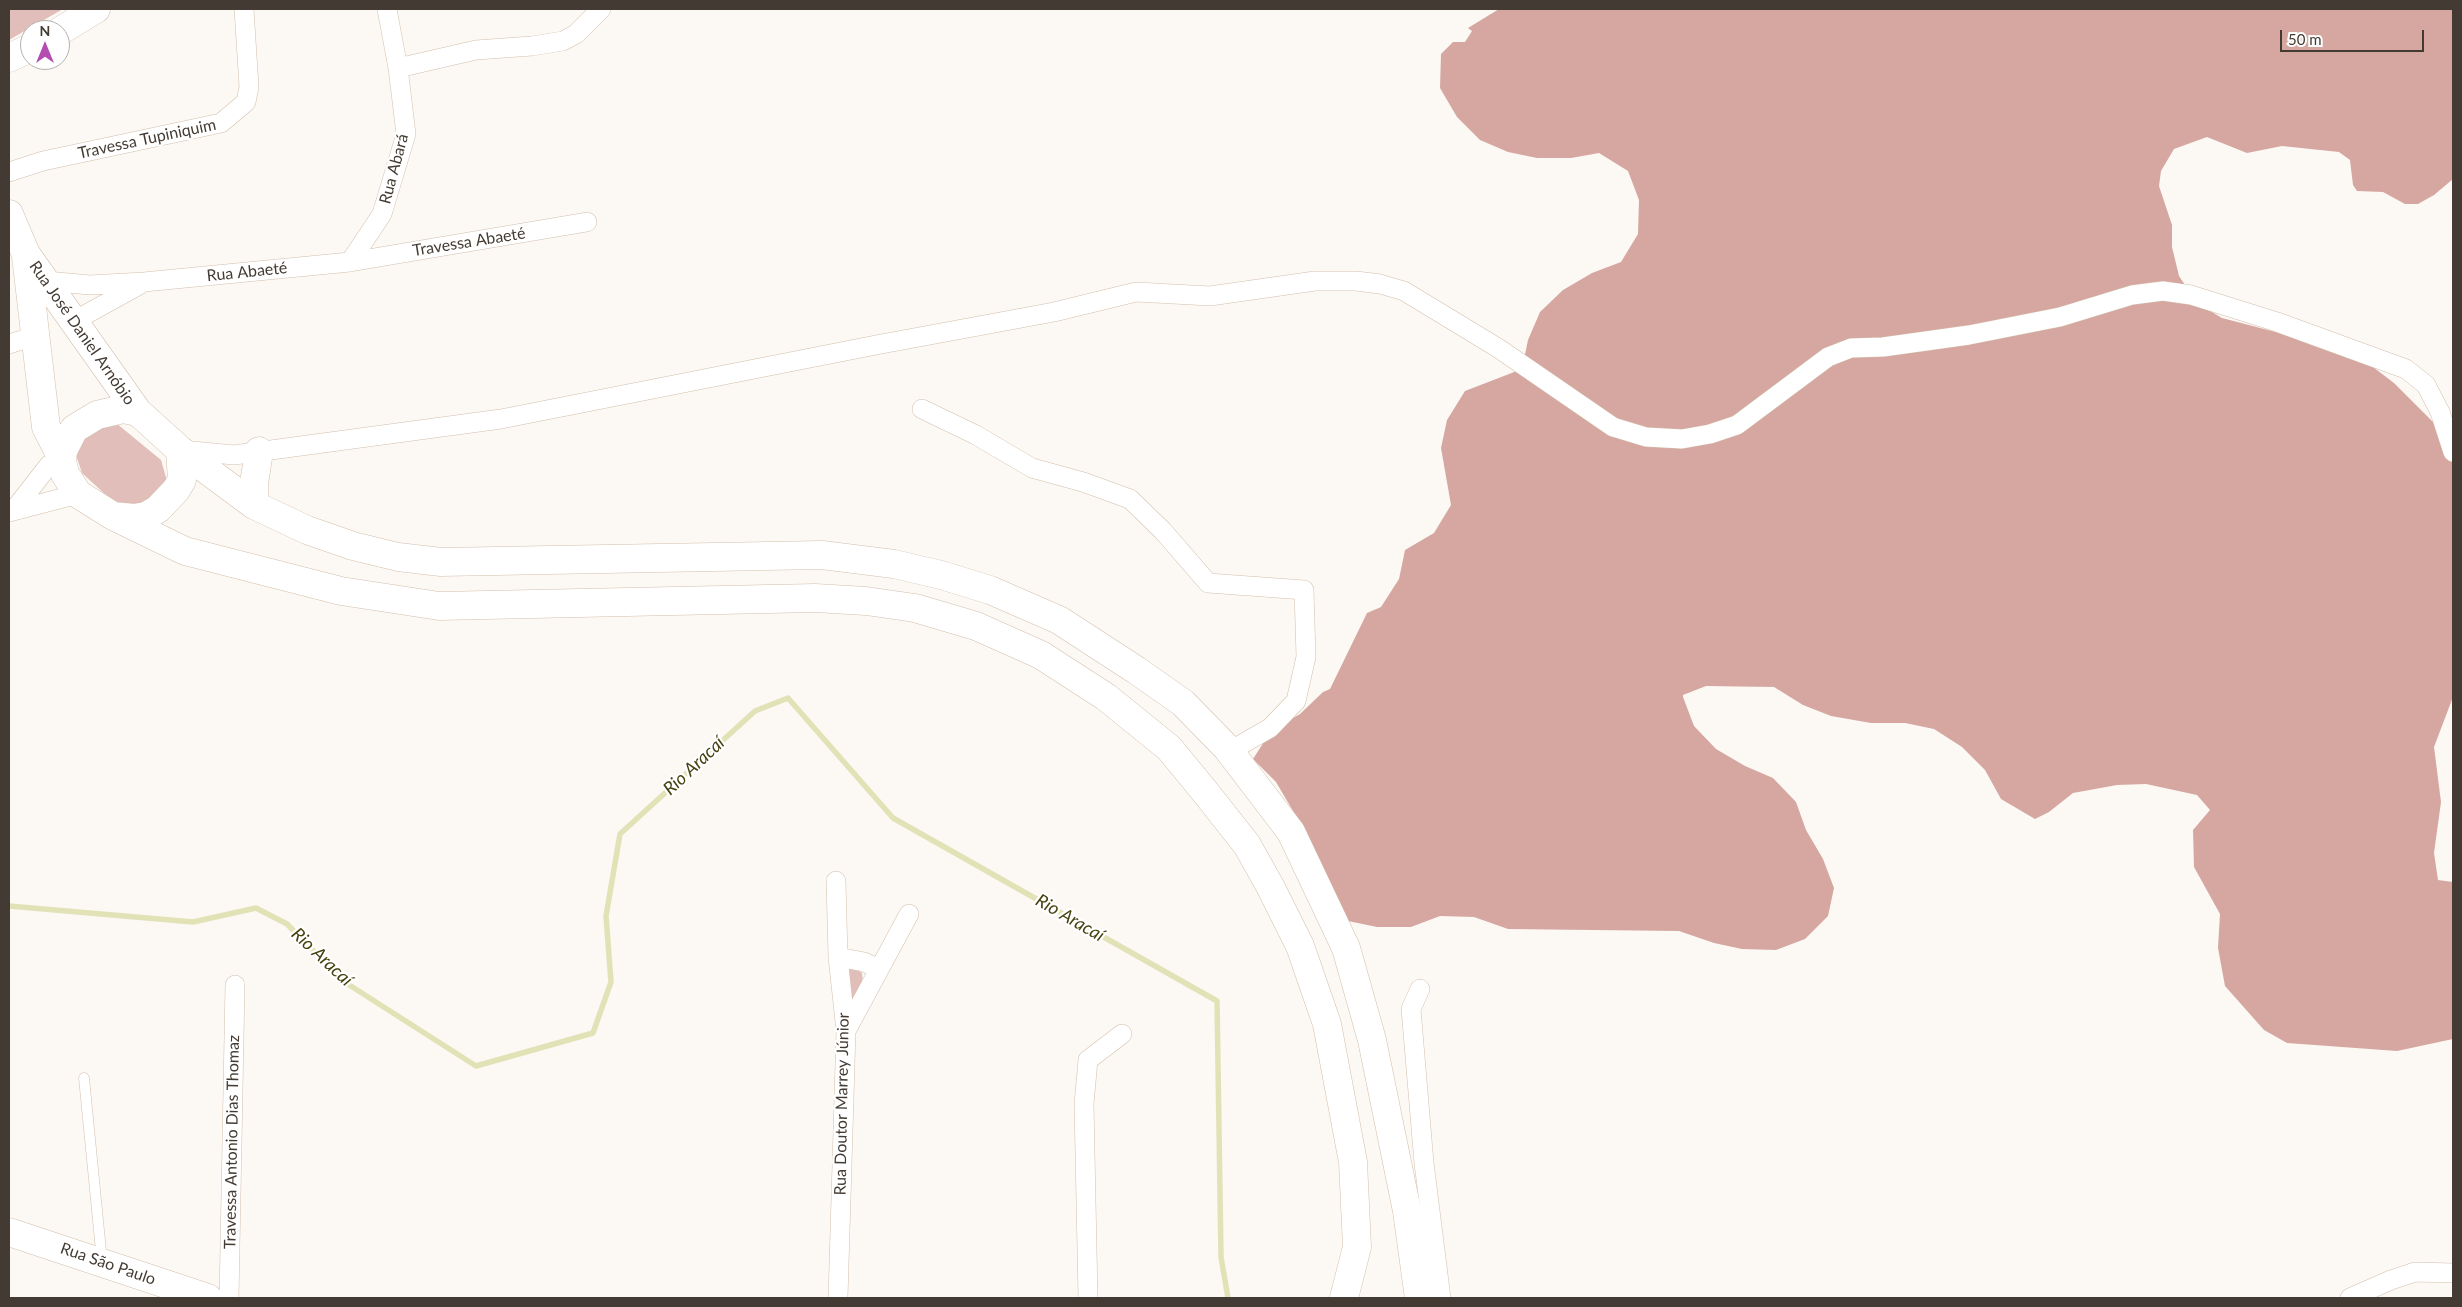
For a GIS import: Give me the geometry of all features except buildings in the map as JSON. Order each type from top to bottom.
[{"type":"main road","points":[[70,25],[96,9]]},
{"type":"main road","name":"Rua José Daniel Arnóbio","points":[[9,214],[26,254],[138,412]]},
{"type":"main road","name":"Rua José Daniel Arnóbio","points":[[26,254],[46,427],[62,459]]},
{"type":"main road","points":[[1344,1298],[1357,1247],[1353,1162],[1327,1024],[1300,946],[1247,845],[1169,748],[1106,697],[1041,656],[984,629],[915,608],[866,601],[815,598],[439,606],[341,591],[185,551],[113,516],[78,494],[65,474],[62,459],[74,429],[110,411],[123,409],[138,412],[180,450],[254,505],[307,530],[353,546],[398,557],[441,562],[822,555],[894,564],[941,575],[990,590],[1059,620],[1183,703],[1230,751],[1291,832],[1346,948],[1372,1040],[1408,1211],[1419,1298]]},
{"type":"main road","points":[[113,516],[146,516],[168,500],[182,480],[180,450]]},
{"type":"main road","points":[[254,505],[254,484],[259,451]]},
{"type":"main road","name":"Rua São Paulo","points":[[9,1232],[208,1298]]},
{"type":"street","name":"Travessa Tupiniquim","points":[[9,172],[43,161],[221,123],[246,102],[249,87],[244,9]]},
{"type":"street","name":"Rua Abará","points":[[350,262],[382,214],[406,134],[398,68],[387,9]]},
{"type":"street","points":[[398,68],[476,50],[532,46],[563,41],[576,34],[601,9]]},
{"type":"street","name":"Travessa Abaeté","points":[[350,262],[587,222]]},
{"type":"street","name":"Rua Abaeté","points":[[46,281],[90,285],[144,282],[350,262]]},
{"type":"street","points":[[180,450],[234,455],[502,419],[1054,312],[1136,292],[1210,296],[1316,282],[1356,280],[1404,291],[1498,348],[1613,427],[1646,437],[1682,439],[1710,434],[1737,425],[1828,357],[1851,348],[1883,346],[1969,335],[2060,316],[2132,295],[2163,291],[2191,295],[2277,322],[2406,369],[2426,385],[2440,412],[2453,452]]},
{"type":"street","name":"Rua Abaeté","points":[[74,321],[144,282]]},
{"type":"street","points":[[9,344],[35,336]]},
{"type":"street","points":[[922,409],[976,435],[1032,468],[1083,482],[1130,499],[1163,532],[1208,583],[1304,590],[1306,657],[1296,701],[1270,728],[1230,751]]},
{"type":"street","points":[[11,511],[49,465],[62,459]]},
{"type":"street","points":[[11,511],[78,494]]},
{"type":"street","name":"Rua Doutor Marrey Júnior","points":[[836,881],[838,957],[846,1031],[838,1298]]},
{"type":"street","points":[[846,1031],[909,914]]},
{"type":"street","points":[[838,957],[864,962],[879,969]]},
{"type":"street","name":"Travessa Antonio Dias Thomaz","points":[[229,1298],[234,985]]},
{"type":"street","points":[[1420,989],[1411,1009],[1424,1163],[1441,1298]]},
{"type":"street","points":[[1088,1298],[1084,1104],[1088,1060],[1122,1034]]},
{"type":"street","points":[[2350,1298],[2415,1272],[2453,1273]]},
{"type":"lane","points":[[84,1078],[102,1262]]},
{"type":"shaded area","points":[[9,9],[63,9],[44,20],[20,20],[20,34],[9,40]]},
{"type":"shaded area","points":[[1499,9],[2453,9],[2453,179],[2434,195],[2418,204],[2405,204],[2383,192],[2357,191],[2353,185],[2350,160],[2339,152],[2282,146],[2247,153],[2207,137],[2174,149],[2161,171],[2159,186],[2172,225],[2172,247],[2179,276],[2197,303],[2222,318],[2310,341],[2369,364],[2394,383],[2438,427],[2452,454],[2453,697],[2434,747],[2441,802],[2434,853],[2438,880],[2453,882],[2453,1039],[2397,1051],[2287,1043],[2264,1030],[2225,986],[2218,948],[2220,914],[2194,867],[2193,830],[2210,810],[2197,795],[2146,784],[2117,785],[2073,793],[2049,812],[2035,819],[2001,799],[1985,770],[1962,747],[1934,729],[1905,723],[1871,723],[1831,716],[1803,705],[1774,687],[1706,686],[1683,695],[1683,697],[1694,726],[1716,749],[1745,766],[1773,778],[1796,802],[1806,830],[1823,859],[1834,888],[1828,916],[1805,939],[1776,950],[1742,949],[1714,943],[1679,931],[1508,929],[1474,917],[1440,916],[1411,927],[1377,927],[1348,921],[1298,840],[1293,811],[1276,782],[1253,759],[1271,731],[1300,714],[1323,692],[1330,689],[1367,613],[1381,607],[1399,579],[1405,550],[1434,533],[1451,505],[1441,448],[1447,420],[1465,391],[1522,369],[1528,340],[1540,312],[1563,290],[1592,273],[1621,262],[1638,234],[1639,200],[1628,171],[1599,153],[1571,158],[1537,158],[1508,152],[1480,140],[1457,117],[1440,88],[1441,54],[1453,42],[1465,42],[1472,31],[1468,28]]},
{"type":"shaded area","points":[[116,423],[161,460],[167,481],[151,508],[119,507],[82,473],[76,455],[83,437],[98,426]]},
{"type":"shaded area","points":[[850,969],[856,969],[862,973],[863,985],[847,1009],[845,977]]},
{"type":"waterway","name":"Rio Aracaí","points":[[9,906],[193,922],[256,908],[287,924],[343,981],[476,1066],[593,1033],[611,982],[606,916],[620,834],[755,711],[788,698],[893,818],[1217,1001],[1221,1257],[1228,1298]]}]
